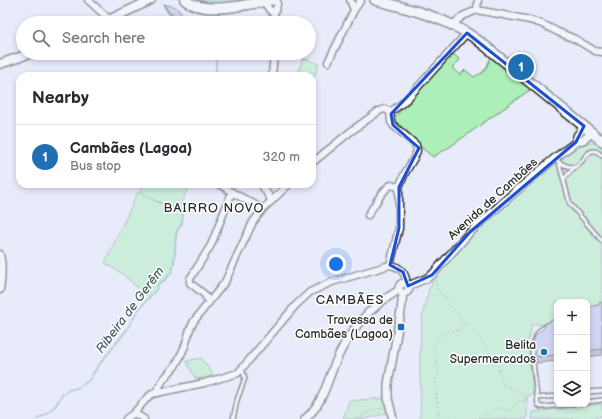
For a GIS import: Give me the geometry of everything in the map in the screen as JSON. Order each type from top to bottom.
[{"type":"main road","points":[[116,16],[151,0]]},
{"type":"main road","points":[[184,0],[198,7],[214,9],[249,2],[268,1]]},
{"type":"main road","points":[[375,0],[431,16],[467,33],[599,137]]},
{"type":"main road","points":[[0,64],[16,58]]},
{"type":"street","points":[[88,0],[101,16]]},
{"type":"street","points":[[274,15],[277,0]]},
{"type":"street","points":[[350,0],[354,10]]},
{"type":"street","points":[[328,62],[354,10],[361,0]]},
{"type":"street","points":[[477,10],[478,0]]},
{"type":"street","points":[[268,1],[266,6],[274,15]]},
{"type":"street","points":[[452,25],[463,16],[477,10],[530,20],[542,24],[596,51],[602,52]]},
{"type":"street","points":[[390,112],[407,99],[467,33]]},
{"type":"street","points":[[272,72],[273,60]]},
{"type":"street","points":[[316,160],[379,111],[384,110],[390,112]]},
{"type":"street","points":[[390,112],[391,122],[393,125],[416,145],[417,151],[399,187],[399,228],[390,265]]},
{"type":"street","name":"Avenida de Cambães","points":[[576,142],[584,126]]},
{"type":"street","name":"Avenida de Cambães","points":[[406,285],[426,279],[432,275],[470,232],[557,160],[576,142],[599,137]]},
{"type":"street","points":[[368,215],[383,192],[390,185],[399,187]]},
{"type":"street","points":[[226,188],[263,209]]},
{"type":"street","points":[[264,188],[272,200]]},
{"type":"street","points":[[156,392],[163,380],[180,359],[194,321],[223,286],[251,226],[263,209],[285,188]]},
{"type":"street","points":[[209,302],[204,294],[190,283],[190,279],[211,245],[232,192]]},
{"type":"street","points":[[0,254],[2,260],[2,275],[0,290]]},
{"type":"street","points":[[126,419],[134,414],[149,395],[156,392],[204,383],[238,373],[296,305],[310,292],[332,282],[390,265],[396,266],[403,272],[406,279],[408,289],[407,292],[401,292],[388,296],[376,305],[354,328],[341,350],[321,399],[313,411],[305,419]]},
{"type":"street","points":[[393,419],[387,391],[401,312],[401,292]]},
{"type":"street","points":[[134,414],[144,419]]},
{"type":"lane","points":[[564,179],[590,152],[596,151],[602,156]]},
{"type":"lane","points":[[557,160],[569,167],[574,167]]},
{"type":"lane","points":[[557,160],[564,179],[570,204],[602,241]]},
{"type":"lane","points":[[552,323],[544,327],[537,334],[532,347],[538,405],[541,407],[554,406]]},
{"type":"lane","points":[[233,419],[237,400],[245,378],[242,369]]},
{"type":"lane","points":[[590,392],[602,390]]},
{"type":"lane","points":[[537,398],[554,396]]},
{"type":"lane","points":[[590,402],[602,400]]},
{"type":"path","points":[[432,275],[435,279],[440,294],[445,296],[448,304],[455,310],[464,324],[470,326],[476,332],[498,366],[503,385],[524,394],[525,402],[520,401],[514,404],[513,410],[497,408],[476,419]]},
{"type":"path","points":[[439,419],[435,382],[439,372],[433,348],[439,336],[450,331],[461,330],[464,324]]},
{"type":"path","points":[[358,419],[364,414],[389,406]]},
{"type":"highlighted area","points":[[467,33],[584,126],[576,142],[470,232],[432,275],[408,286],[403,272],[390,265],[399,228],[399,187],[419,148],[393,125],[391,114]]},
{"type":"green space","points":[[197,0],[242,0],[225,3],[208,3]]},
{"type":"green space","points":[[452,53],[460,60],[452,68],[460,75],[465,70],[474,77],[482,73],[486,69],[491,56],[531,89],[451,146],[433,157],[397,125],[394,118]]},
{"type":"green space","points":[[302,60],[308,60],[319,64],[316,72],[298,72]]},
{"type":"green space","points":[[583,143],[591,143],[602,147],[602,304],[590,308],[590,299],[554,299],[554,320],[544,324],[532,324],[528,343],[533,395],[527,396],[527,419],[420,419],[420,354],[422,321],[428,289],[432,285],[432,279],[475,231],[576,146]]},
{"type":"green space","points":[[189,188],[179,209],[182,210],[183,215],[182,223],[176,236],[172,272],[165,280],[159,283],[156,290],[149,297],[121,273],[105,263],[138,192],[143,194],[141,189]]},
{"type":"green space","points":[[201,358],[214,376],[196,379],[186,361]]},
{"type":"green space","points":[[385,398],[387,413],[365,419],[343,419],[349,401]]},
{"type":"green space","points":[[602,404],[602,416],[586,419],[532,419],[533,412],[576,407],[590,407],[590,405]]},
{"type":"building","points":[[163,4],[176,7],[183,16],[174,16],[171,12],[170,13]]},
{"type":"building","points":[[602,302],[602,349],[590,351],[590,307],[599,305],[599,303]]},
{"type":"building","name":"Belita Supermercados","points":[[554,319],[554,355],[535,357],[533,345],[535,335],[545,327],[544,324]]},
{"type":"waterway","name":"Ribeira de Gerêm","points":[[216,60],[216,72]]},
{"type":"waterway","name":"Ribeira de Gerêm","points":[[37,419],[47,414],[56,405],[62,395],[69,390],[80,387],[89,380],[98,366],[126,331],[138,310],[156,290],[159,283],[165,280],[172,272],[177,231],[182,223],[182,210],[147,196],[143,193],[141,188]]},
{"type":"place","name":"Cambães (Lagoa)","points":[[521,67]]},
{"type":"place","name":"Travessa de Cambães (Lagoa)","points":[[401,327]]},
{"type":"place","name":"Belita Supermercados","points":[[544,352]]},
{"type":"district","name":"BAIRRO NOVO","points":[[214,208]]},
{"type":"district","name":"CAMBÃES","points":[[350,300]]}]
